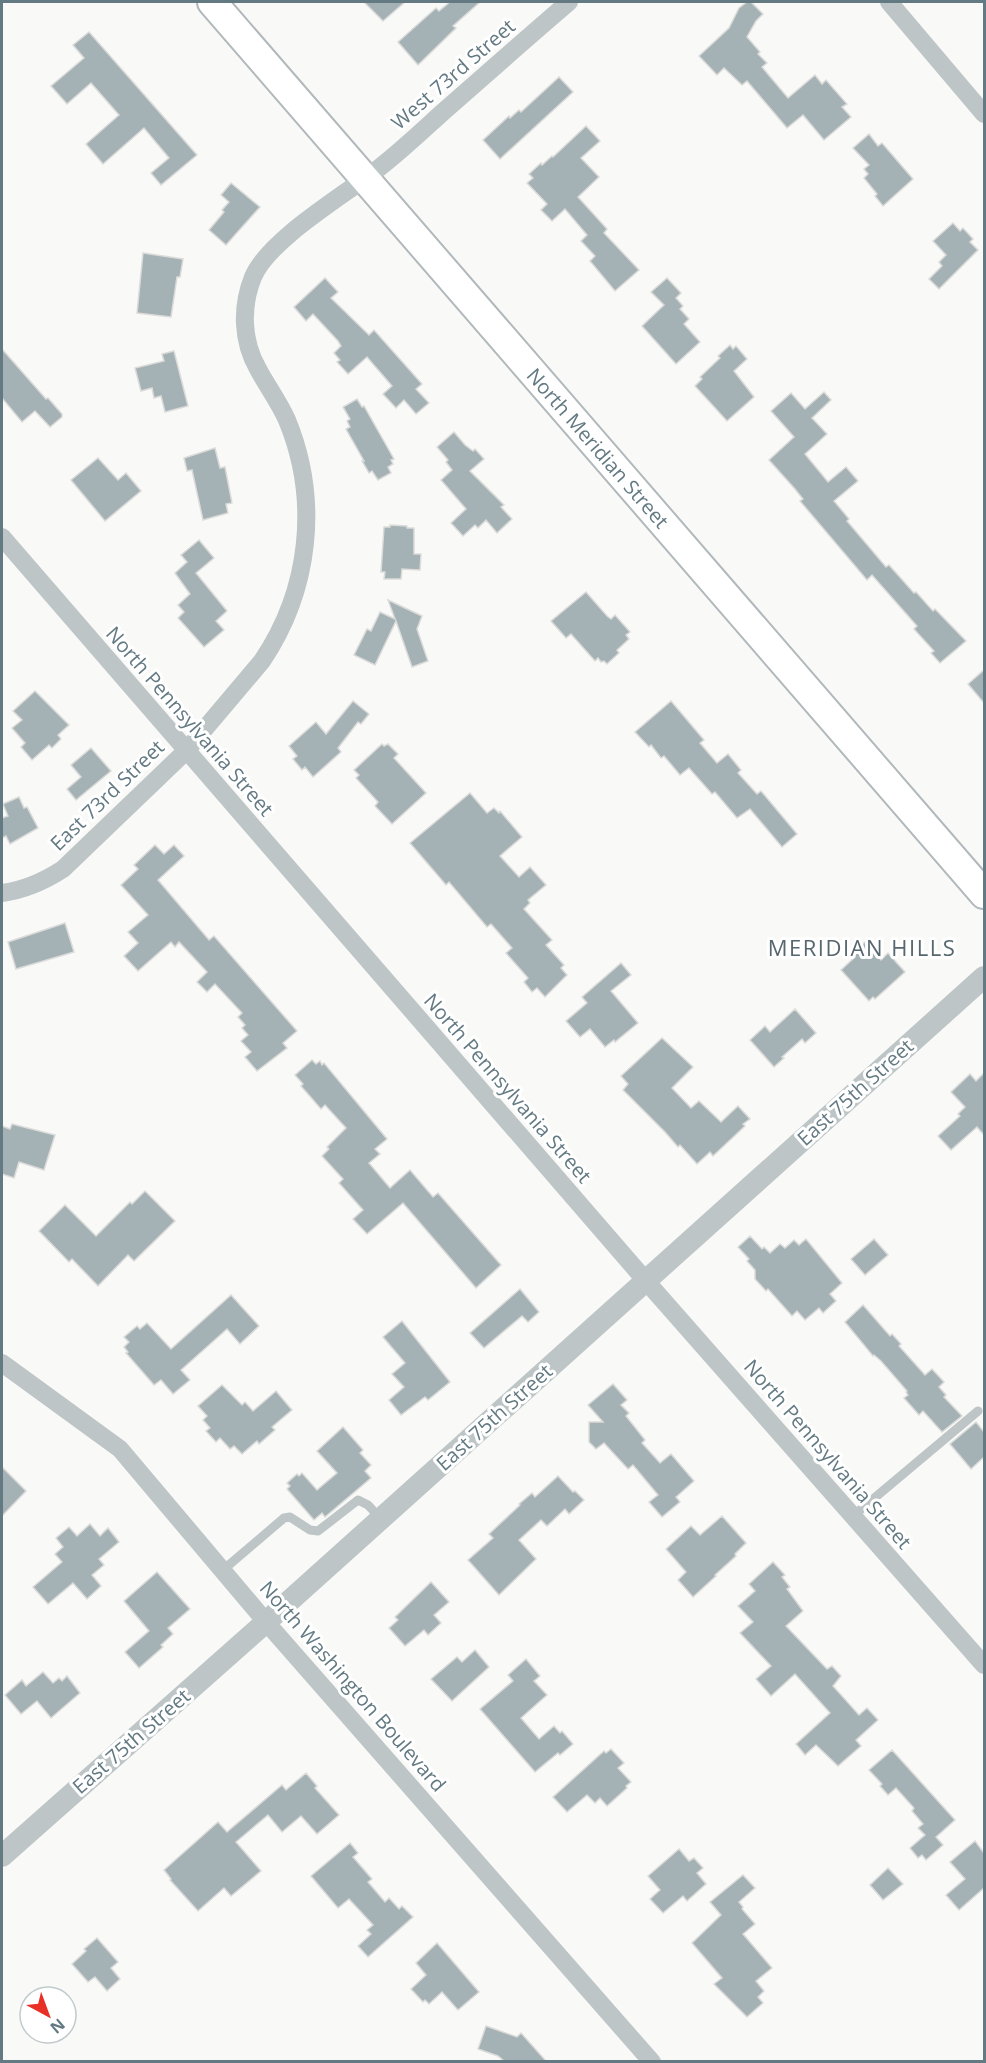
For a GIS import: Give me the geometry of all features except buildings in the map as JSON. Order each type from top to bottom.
[{"type":"main road","name":"North Meridian Street","points":[[212,2],[984,894]]},
{"type":"street","name":"West 73rd Street","points":[[364,178],[378,169],[569,2]]},
{"type":"street","points":[[889,2],[984,114]]},
{"type":"street","name":"East 73rd Street","points":[[2,892],[20,890],[39,884],[63,869],[186,751],[250,676],[272,646],[290,608],[305,553],[306,498],[298,454],[286,417],[257,367],[249,348],[244,319],[246,303],[251,284],[262,261],[271,251],[364,178]]},
{"type":"street","name":"North Pennsylvania Street","points":[[2,537],[646,1281],[984,1665]]},
{"type":"street","name":"East 75th Street","points":[[2,1856],[984,977]]},
{"type":"street","name":"North Washington Boulevard","points":[[2,1363],[120,1449],[266,1622],[652,2061]]},
{"type":"lane","points":[[853,1516],[978,1411]]},
{"type":"lane","points":[[223,1570],[284,1518],[290,1517],[310,1530],[318,1531],[358,1500],[368,1505],[381,1519]]},
{"type":"district","name":"MERIDIAN HILLS","points":[[862,947]]}]
